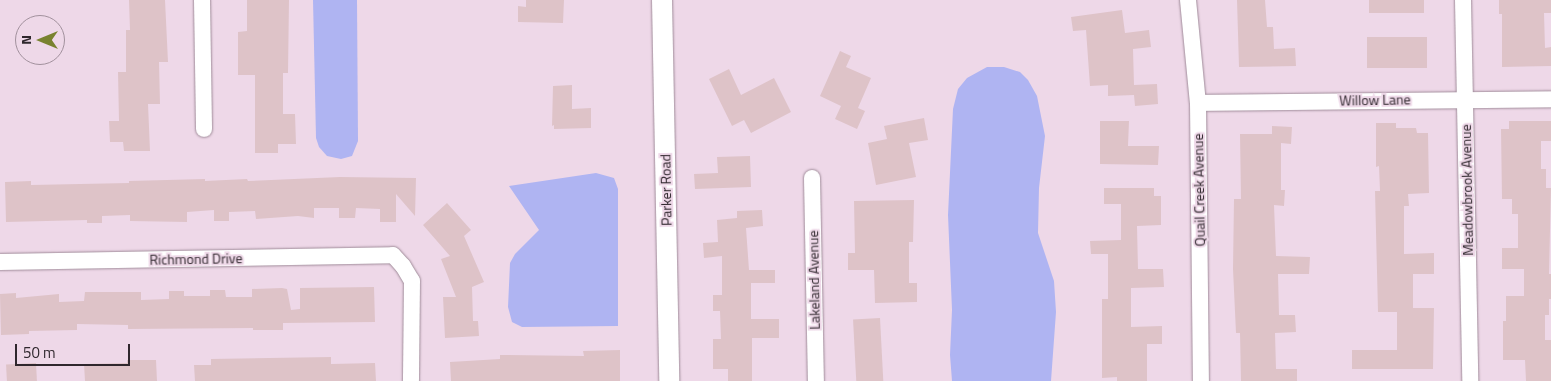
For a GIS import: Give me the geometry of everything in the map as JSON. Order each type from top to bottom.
[{"type":"street","points":[[202,0],[204,129]]},
{"type":"street","name":"Parker Road","points":[[662,0],[669,381]]},
{"type":"street","name":"Quail Creek Avenue","points":[[1188,0],[1196,59],[1198,103],[1201,381]]},
{"type":"street","name":"Meadowbrook Avenue","points":[[1463,0],[1470,381]]},
{"type":"street","name":"Willow Lane","points":[[1198,103],[1551,99]]},
{"type":"street","name":"Lakeland Avenue","points":[[812,178],[816,381]]},
{"type":"street","name":"Richmond Drive","points":[[0,262],[393,256],[403,266],[412,281],[411,381]]},
{"type":"water","points":[[313,0],[357,0],[358,141],[352,156],[341,159],[327,156],[319,147],[316,138]]},
{"type":"water","points":[[987,67],[1004,67],[1020,72],[1028,80],[1037,96],[1045,136],[1039,188],[1038,233],[1054,281],[1056,312],[1051,381],[952,381],[950,355],[952,310],[948,215],[953,109],[958,89],[967,78]]},
{"type":"water","points":[[596,173],[614,178],[618,189],[618,326],[522,327],[512,322],[508,307],[510,263],[515,254],[539,230],[509,186]]},
{"type":"building","points":[[129,0],[165,0],[168,62],[159,62],[160,104],[148,104],[150,151],[124,151],[123,142],[110,142],[109,121],[119,121],[118,72],[126,72],[126,30],[130,30]]},
{"type":"building","points":[[247,0],[289,0],[288,73],[283,73],[283,114],[295,114],[296,144],[278,144],[278,153],[255,153],[255,75],[238,75],[238,32],[247,31]]},
{"type":"building","points":[[526,0],[564,0],[563,23],[518,22],[518,6],[526,7]]},
{"type":"building","points":[[1237,0],[1265,0],[1267,27],[1273,27],[1274,49],[1295,48],[1296,66],[1239,67]]},
{"type":"building","points":[[1369,0],[1424,0],[1424,13],[1369,13]]},
{"type":"building","points":[[1499,0],[1551,0],[1551,13],[1544,13],[1545,48],[1551,47],[1551,66],[1502,67],[1502,14],[1499,14]]},
{"type":"building","points":[[1122,10],[1125,33],[1149,30],[1151,47],[1133,49],[1134,85],[1157,84],[1158,104],[1135,106],[1134,95],[1108,96],[1108,85],[1090,86],[1086,30],[1073,31],[1071,17]]},
{"type":"building","points":[[1367,37],[1427,37],[1427,68],[1367,68]]},
{"type":"building","points":[[840,51],[851,56],[846,67],[871,78],[858,108],[865,111],[857,129],[835,119],[841,106],[820,96]]},
{"type":"building","points":[[729,69],[741,95],[774,78],[791,112],[751,133],[744,120],[732,126],[709,79]]},
{"type":"building","points":[[572,85],[572,109],[591,108],[591,128],[554,129],[554,125],[552,126],[553,86]]},
{"type":"building","points":[[924,118],[928,140],[909,143],[916,177],[876,185],[868,143],[887,139],[884,126]]},
{"type":"building","points":[[1100,121],[1129,121],[1128,146],[1159,146],[1158,165],[1100,164]]},
{"type":"building","points":[[1509,121],[1551,121],[1551,141],[1541,141],[1541,169],[1546,169],[1546,188],[1551,188],[1549,274],[1551,274],[1551,299],[1549,299],[1549,315],[1545,315],[1545,340],[1551,340],[1551,381],[1526,381],[1525,360],[1503,360],[1503,321],[1506,321],[1506,296],[1524,296],[1524,269],[1502,269],[1502,248],[1518,248],[1518,214],[1512,214],[1512,199],[1502,199],[1501,129],[1509,129]]},
{"type":"building","points":[[1376,123],[1396,123],[1396,128],[1416,128],[1417,133],[1428,133],[1429,193],[1408,194],[1409,206],[1404,206],[1404,254],[1434,253],[1434,274],[1413,274],[1413,308],[1434,308],[1433,369],[1352,369],[1352,350],[1397,350],[1397,312],[1378,312],[1375,191],[1380,191],[1379,166],[1376,167]]},
{"type":"building","points":[[1272,126],[1292,127],[1291,144],[1281,143],[1281,190],[1285,190],[1284,206],[1274,205],[1276,256],[1310,257],[1309,274],[1278,274],[1279,315],[1295,315],[1296,332],[1275,333],[1276,369],[1297,369],[1297,381],[1241,381],[1240,333],[1236,333],[1233,269],[1234,199],[1241,199],[1240,134],[1272,134]]},
{"type":"building","points":[[750,156],[751,187],[695,189],[694,174],[718,173],[717,157]]},
{"type":"building","points":[[340,177],[416,178],[415,216],[396,194],[396,222],[380,222],[380,209],[356,208],[355,218],[339,218],[339,208],[314,208],[314,218],[298,216],[256,219],[255,211],[229,212],[229,221],[214,221],[214,210],[187,212],[187,222],[130,221],[130,215],[102,216],[102,223],[87,223],[87,220],[6,222],[5,182],[31,181],[31,185],[205,179],[205,181],[247,179],[248,181]]},
{"type":"building","points":[[1104,188],[1154,188],[1154,196],[1161,196],[1161,225],[1137,226],[1138,269],[1163,269],[1164,287],[1131,288],[1131,327],[1162,326],[1162,344],[1147,344],[1147,381],[1117,381],[1117,377],[1102,378],[1102,299],[1108,299],[1108,254],[1091,254],[1090,241],[1121,240],[1121,204],[1104,204]]},
{"type":"building","points":[[914,200],[913,242],[909,242],[909,283],[917,283],[917,302],[875,303],[874,270],[848,270],[848,253],[855,253],[854,201]]},
{"type":"building","points":[[447,203],[471,230],[464,236],[484,282],[472,287],[473,321],[478,321],[479,336],[445,338],[443,297],[456,297],[441,259],[450,256],[423,225]]},
{"type":"building","points":[[762,210],[763,226],[746,228],[749,270],[775,270],[775,283],[751,283],[751,319],[779,319],[779,338],[752,338],[752,381],[728,381],[728,369],[713,369],[713,339],[721,339],[720,311],[713,311],[713,295],[722,295],[722,256],[704,258],[703,243],[718,242],[717,220],[737,218],[737,211]]},
{"type":"building","points":[[374,287],[375,322],[283,323],[283,330],[253,330],[253,328],[128,329],[128,325],[77,324],[77,330],[29,331],[29,334],[1,335],[0,294],[16,293],[16,298],[59,294],[59,302],[84,301],[85,292],[141,292],[141,300],[169,299],[169,291],[184,291],[184,296],[210,296],[210,290],[225,290],[226,297],[252,297],[252,289],[282,288],[287,289],[291,310],[300,309],[300,288]]},
{"type":"building","points":[[880,318],[883,381],[856,381],[853,319]]},
{"type":"building","points":[[620,350],[620,381],[451,381],[450,362],[500,359],[500,355],[584,356],[583,351]]},
{"type":"building","points":[[331,357],[331,364],[375,363],[376,381],[195,381],[194,365],[211,365],[211,359]]},
{"type":"building","points":[[127,360],[156,360],[157,381],[85,381],[84,364],[127,363]]},
{"type":"building","points":[[36,363],[37,381],[7,381],[6,365]]}]
